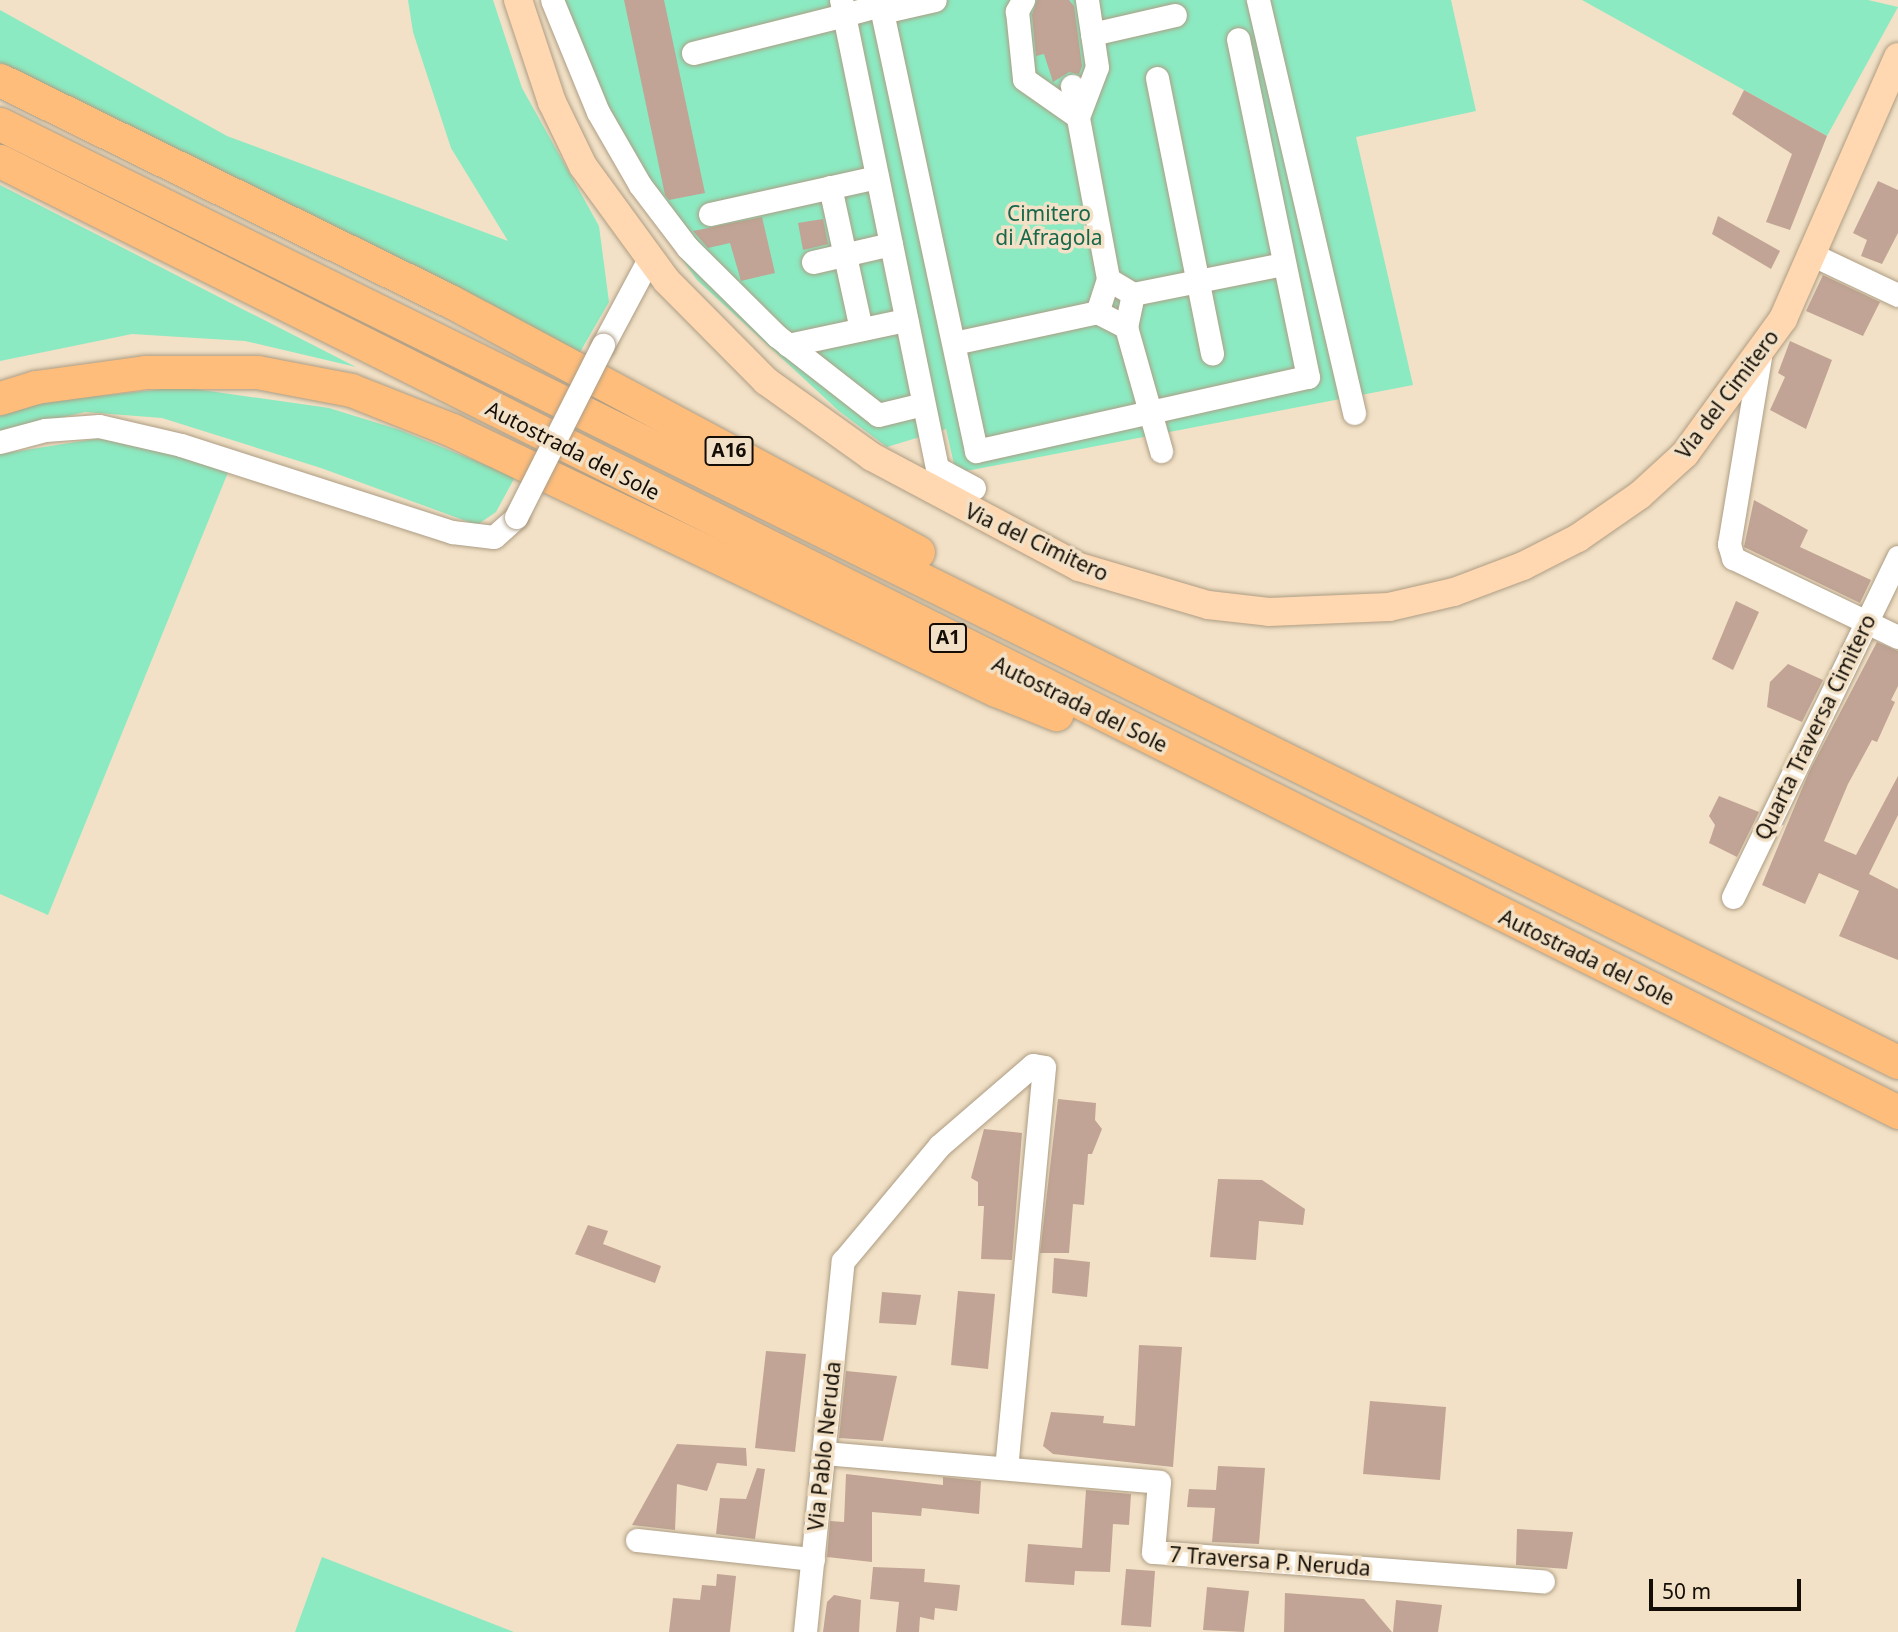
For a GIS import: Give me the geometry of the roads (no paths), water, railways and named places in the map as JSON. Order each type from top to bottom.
[{"type":"highway","name":"A16","points":[[0,80],[450,301],[1451,837]]},
{"type":"highway","name":"Autostrada del Sole","points":[[0,124],[1451,837],[1898,1062]]},
{"type":"highway","name":"Autostrada del Sole","points":[[0,161],[1898,1112]]},
{"type":"highway","points":[[0,398],[36,387],[145,372],[257,372],[351,390],[463,435],[996,690],[1254,791]]},
{"type":"main road","name":"Via del Cimitero","points":[[518,0],[552,102],[583,166],[649,259],[717,336],[765,381],[815,420],[926,488],[1079,567],[1208,605],[1269,612],[1389,607],[1454,592],[1523,566],[1578,538],[1640,495],[1685,454],[1760,356],[1783,319],[1809,253],[1894,74]]},
{"type":"street","points":[[551,0],[598,112],[640,185],[728,292],[788,345],[878,415],[923,404]]},
{"type":"street","points":[[693,53],[843,7],[935,0]]},
{"type":"street","points":[[1023,0],[1017,10],[1024,79],[1077,117]]},
{"type":"street","points":[[1077,117],[1097,67],[1087,0]]},
{"type":"street","points":[[1258,0],[1354,413]]},
{"type":"street","points":[[881,6],[976,451],[1308,377],[1238,39]]},
{"type":"street","points":[[843,7],[937,468],[974,488]]},
{"type":"street","points":[[1092,33],[1175,15]]},
{"type":"street","points":[[1157,78],[1200,281],[1212,354]]},
{"type":"street","points":[[1072,86],[1108,279],[1097,312]]},
{"type":"street","points":[[710,214],[877,177]]},
{"type":"street","points":[[830,187],[861,329]]},
{"type":"street","points":[[813,262],[891,244]]},
{"type":"street","points":[[1809,253],[1898,295]]},
{"type":"street","points":[[0,442],[45,430],[99,426],[181,444],[472,536],[494,537],[516,517],[649,259]]},
{"type":"street","points":[[1108,279],[1133,295],[1283,264]]},
{"type":"street","points":[[1133,295],[1126,327],[1161,451]]},
{"type":"street","points":[[954,343],[1097,312],[1126,327]]},
{"type":"street","points":[[788,345],[906,320]]},
{"type":"street","points":[[1760,356],[1729,544],[1733,558],[1898,636]]},
{"type":"street","name":"Quarta Traversa Cimitero","points":[[1733,897],[1898,557]]},
{"type":"street","name":"Via Pablo Neruda","points":[[805,1632],[843,1261],[939,1146],[1033,1065],[1044,1067],[1006,1468]]},
{"type":"street","name":"7 Traversa P. Neruda","points":[[824,1453],[1159,1482],[1153,1552],[1543,1581]]},
{"type":"street","points":[[637,1539],[813,1559]]},
{"type":"park label","name":"Cimitero di Afragola","points":[[1049,225]]}]
